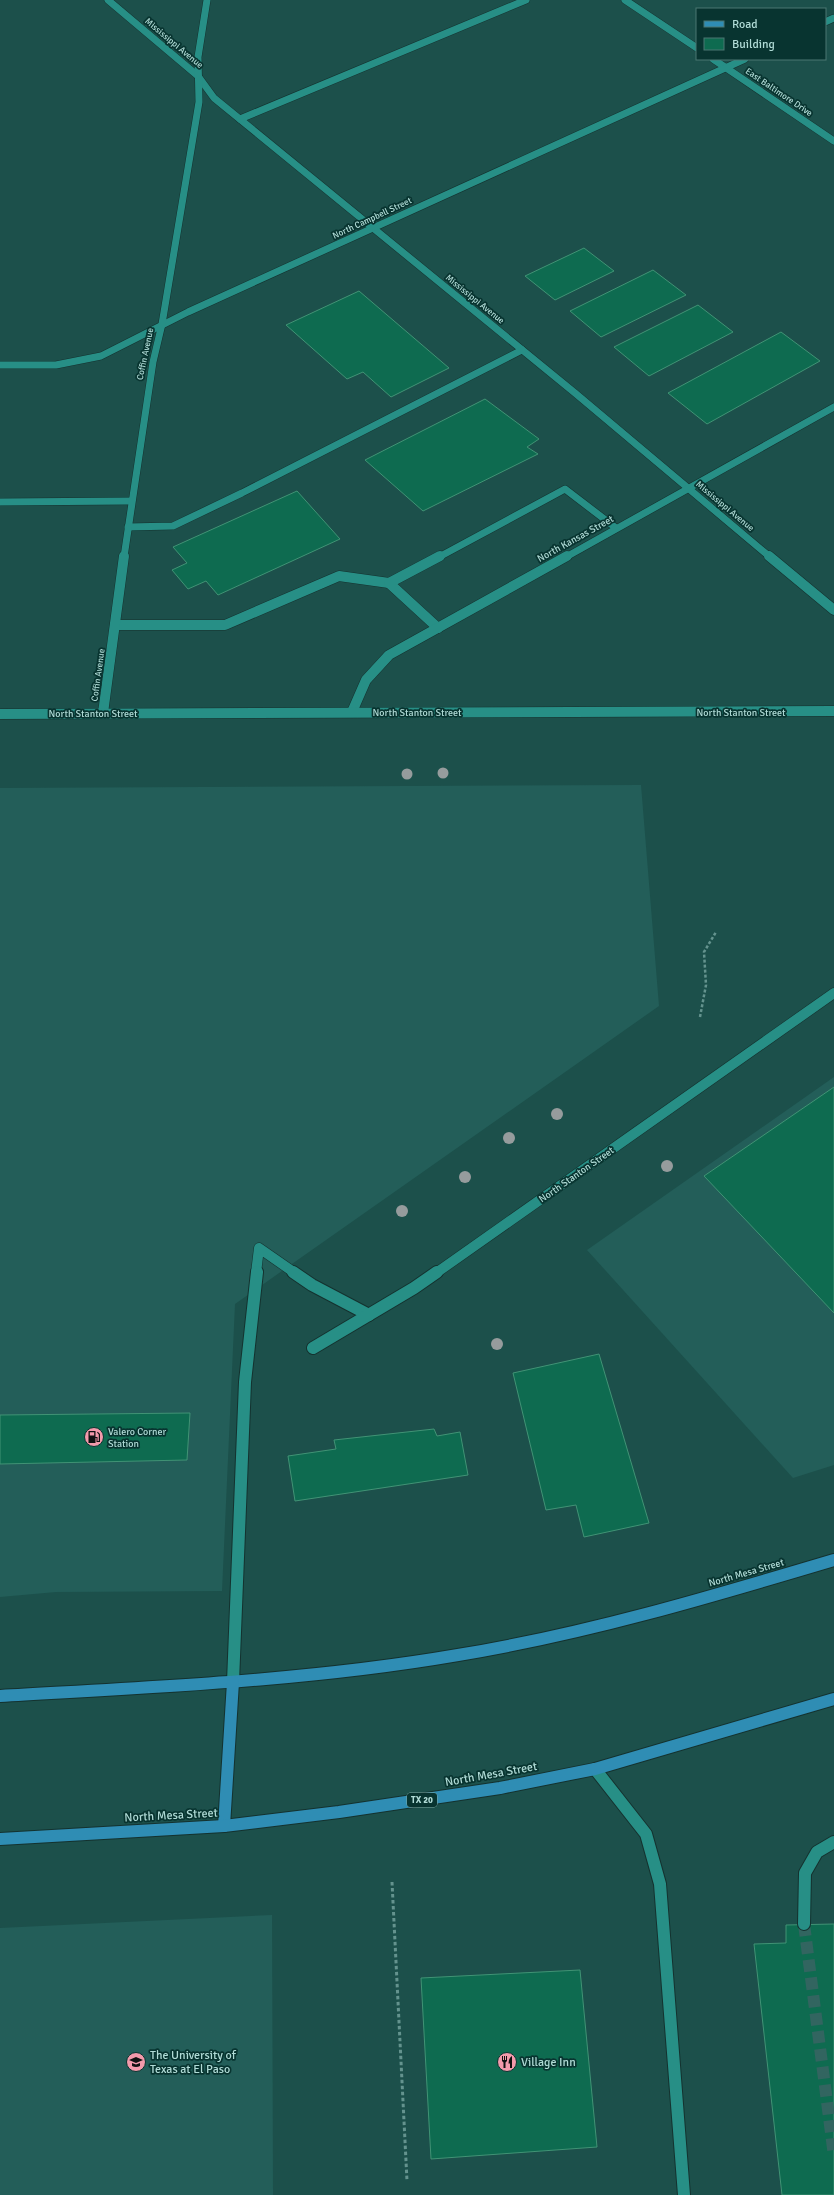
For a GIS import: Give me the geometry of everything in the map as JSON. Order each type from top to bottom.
[{"type":"main road","name":"North Mesa Street","points":[[0,1696],[233,1682],[396,1664],[520,1645],[633,1619],[834,1560]]},
{"type":"main road","points":[[224,1826],[233,1682]]},
{"type":"main road","name":"North Mesa Street","points":[[0,1839],[224,1826],[339,1812],[500,1788],[595,1769],[834,1699]]},
{"type":"street","name":"Mississippi Avenue","points":[[108,0],[198,76],[214,98],[372,229],[522,350],[834,610]]},
{"type":"street","name":"Coffin Avenue","points":[[103,713],[131,501],[153,362],[162,324],[199,102],[198,57],[207,0]]},
{"type":"street","points":[[240,119],[526,0]]},
{"type":"street","points":[[626,0],[696,47]]},
{"type":"street","name":"East Baltimore Drive","points":[[714,60],[834,140]]},
{"type":"street","name":"North Campbell Street","points":[[0,365],[56,365],[101,356],[162,324],[743,60]]},
{"type":"street","points":[[128,527],[174,526],[242,493],[378,422],[522,350]]},
{"type":"street","name":"North Kansas Street","points":[[352,712],[358,691],[375,667],[389,655],[687,487],[834,407]]},
{"type":"street","points":[[390,583],[565,489],[616,528]]},
{"type":"street","points":[[0,502],[131,501]]},
{"type":"street","points":[[115,625],[225,625],[339,576],[390,583],[438,628]]},
{"type":"street","name":"North Stanton Street","points":[[0,714],[834,711]]},
{"type":"street","name":"North Stanton Street","points":[[313,1348],[414,1288],[834,993]]},
{"type":"street","points":[[233,1682],[246,1382],[258,1248],[312,1285],[369,1315]]},
{"type":"street","points":[[595,1769],[646,1834],[660,1884],[684,2195]]},
{"type":"street","points":[[804,1924],[806,1874],[817,1852],[834,1842]]},
{"type":"path","points":[[700,1017],[706,985],[704,952],[716,932]]},
{"type":"path","points":[[392,1882],[407,2182]]},
{"type":"shaded area","points":[[641,785],[659,1006],[235,1304],[222,1591],[56,1592],[0,1597],[0,788]]},
{"type":"shaded area","points":[[834,1077],[834,1465],[793,1478],[587,1250]]},
{"type":"shaded area","name":"The University of Texas at El Paso","points":[[272,1915],[273,2195],[0,2195],[0,1928]]},
{"type":"building","points":[[584,248],[614,271],[555,300],[525,276]]},
{"type":"building","points":[[653,270],[686,295],[601,337],[570,311]]},
{"type":"building","points":[[359,291],[449,368],[391,397],[363,372],[347,379],[286,325]]},
{"type":"building","points":[[698,305],[733,332],[649,376],[614,347]]},
{"type":"building","points":[[781,332],[820,361],[707,424],[668,393]]},
{"type":"building","points":[[485,399],[539,439],[527,447],[538,454],[423,511],[365,460]]},
{"type":"building","points":[[297,491],[340,539],[218,595],[206,581],[188,589],[172,570],[187,563],[173,547]]},
{"type":"building","points":[[834,1087],[834,1313],[704,1176]]},
{"type":"building","points":[[599,1354],[649,1523],[584,1537],[576,1505],[546,1510],[513,1373]]},
{"type":"building","name":"Valero Corner Station","points":[[190,1413],[187,1460],[0,1464],[0,1415]]},
{"type":"building","points":[[434,1429],[437,1436],[460,1432],[468,1475],[295,1501],[288,1456],[336,1449],[334,1440]]},
{"type":"building","points":[[834,1924],[834,2195],[782,2195],[754,1944],[786,1943],[786,1925]]},
{"type":"building","name":"Village Inn","points":[[580,1970],[597,2147],[431,2159],[421,1978]]},
{"type":"tunnel","points":[[804,1924],[834,2156]]},
{"type":"place","name":"Valero Corner Station","points":[[94,1437]]},
{"type":"place","name":"The University of Texas at El Paso","points":[[136,2062]]},
{"type":"place","name":"Village Inn","points":[[507,2062]]}]
